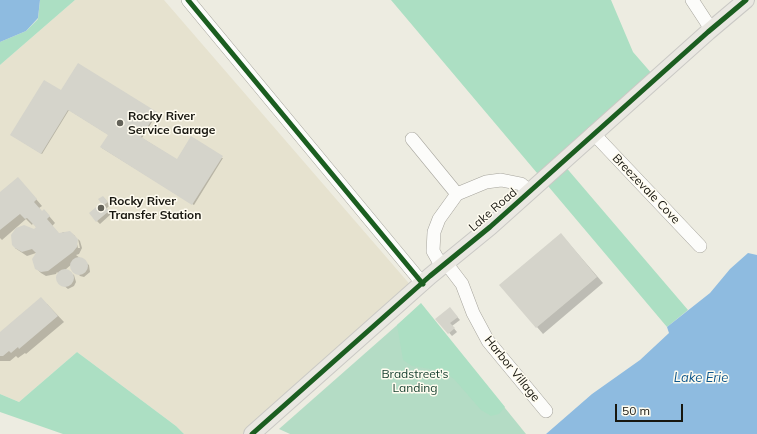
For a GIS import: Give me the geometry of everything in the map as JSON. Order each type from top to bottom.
[{"type":"main road","name":"Lake Road","points":[[252,434],[711,29],[746,0]]},
{"type":"street","points":[[188,0],[422,284]]},
{"type":"street","points":[[692,0],[711,29]]},
{"type":"street","name":"Breezevale Cove","points":[[593,133],[700,246]]},
{"type":"street","points":[[412,139],[457,194],[486,182],[501,180],[521,184],[529,191]]},
{"type":"street","name":"Harbor Village","points":[[457,194],[439,219],[434,232],[433,251],[462,284],[473,313],[488,341],[546,411]]},
{"type":"shaded area","points":[[75,0],[164,0],[413,288],[244,434],[184,434],[176,426],[77,352],[19,402],[0,394],[0,65]]},
{"type":"green space","points":[[40,0],[75,0],[0,65],[0,42],[26,31],[38,19]]},
{"type":"green space","points":[[391,0],[611,0],[633,52],[653,75],[558,158],[688,310],[667,327]]},
{"type":"green space","points":[[421,303],[505,407],[499,414],[491,416],[481,410],[454,379],[442,371],[412,366],[403,360],[397,325]]},
{"type":"green space","name":"Bradstreet's Landing","points":[[421,304],[526,434],[290,434],[279,429]]},
{"type":"green space","points":[[77,352],[176,426],[184,434],[63,434],[0,412],[0,394],[19,402]]},
{"type":"water","points":[[0,0],[40,0],[38,18],[26,31],[0,42]]},
{"type":"water","name":"Lake Erie","points":[[748,253],[757,255],[757,434],[546,434],[592,394],[640,360],[669,333],[667,327],[710,293],[730,269]]},
{"type":"building","name":"Rocky River Service Garage","points":[[78,63],[157,112],[141,137],[177,159],[191,136],[223,156],[192,205],[100,147],[108,135],[68,110],[41,154],[10,135],[44,80],[61,90]]},
{"type":"building","points":[[18,177],[37,199],[34,202],[42,211],[44,209],[50,216],[47,219],[59,233],[70,231],[78,239],[77,247],[73,252],[48,271],[41,272],[35,269],[32,259],[36,253],[32,249],[22,252],[12,245],[11,235],[16,228],[24,225],[34,229],[36,227],[27,218],[25,219],[20,214],[0,230],[0,192]]},
{"type":"building","name":"Rocky River Transfer Station","points":[[103,196],[108,202],[104,205],[109,211],[96,222],[89,213],[101,203],[98,199]]},
{"type":"building","points":[[561,233],[597,277],[536,328],[499,285]]},
{"type":"building","points":[[79,257],[85,260],[88,266],[85,272],[79,275],[73,272],[70,266],[73,260]]},
{"type":"building","points":[[65,269],[71,272],[74,278],[71,284],[65,287],[59,284],[56,278],[59,272]]},
{"type":"building","points":[[41,297],[58,316],[19,349],[18,347],[11,353],[9,351],[3,356],[0,356],[0,332]]},
{"type":"building","points":[[450,307],[458,317],[450,323],[455,328],[448,334],[435,319]]},
{"type":"cycle path","points":[[188,0],[423,284]]},
{"type":"cycle path","points":[[252,434],[430,276],[490,227],[708,32],[746,0]]},
{"type":"place","name":"Rocky River Service Garage","points":[[120,123]]},
{"type":"place","name":"Rocky River Transfer Station","points":[[101,208]]}]
